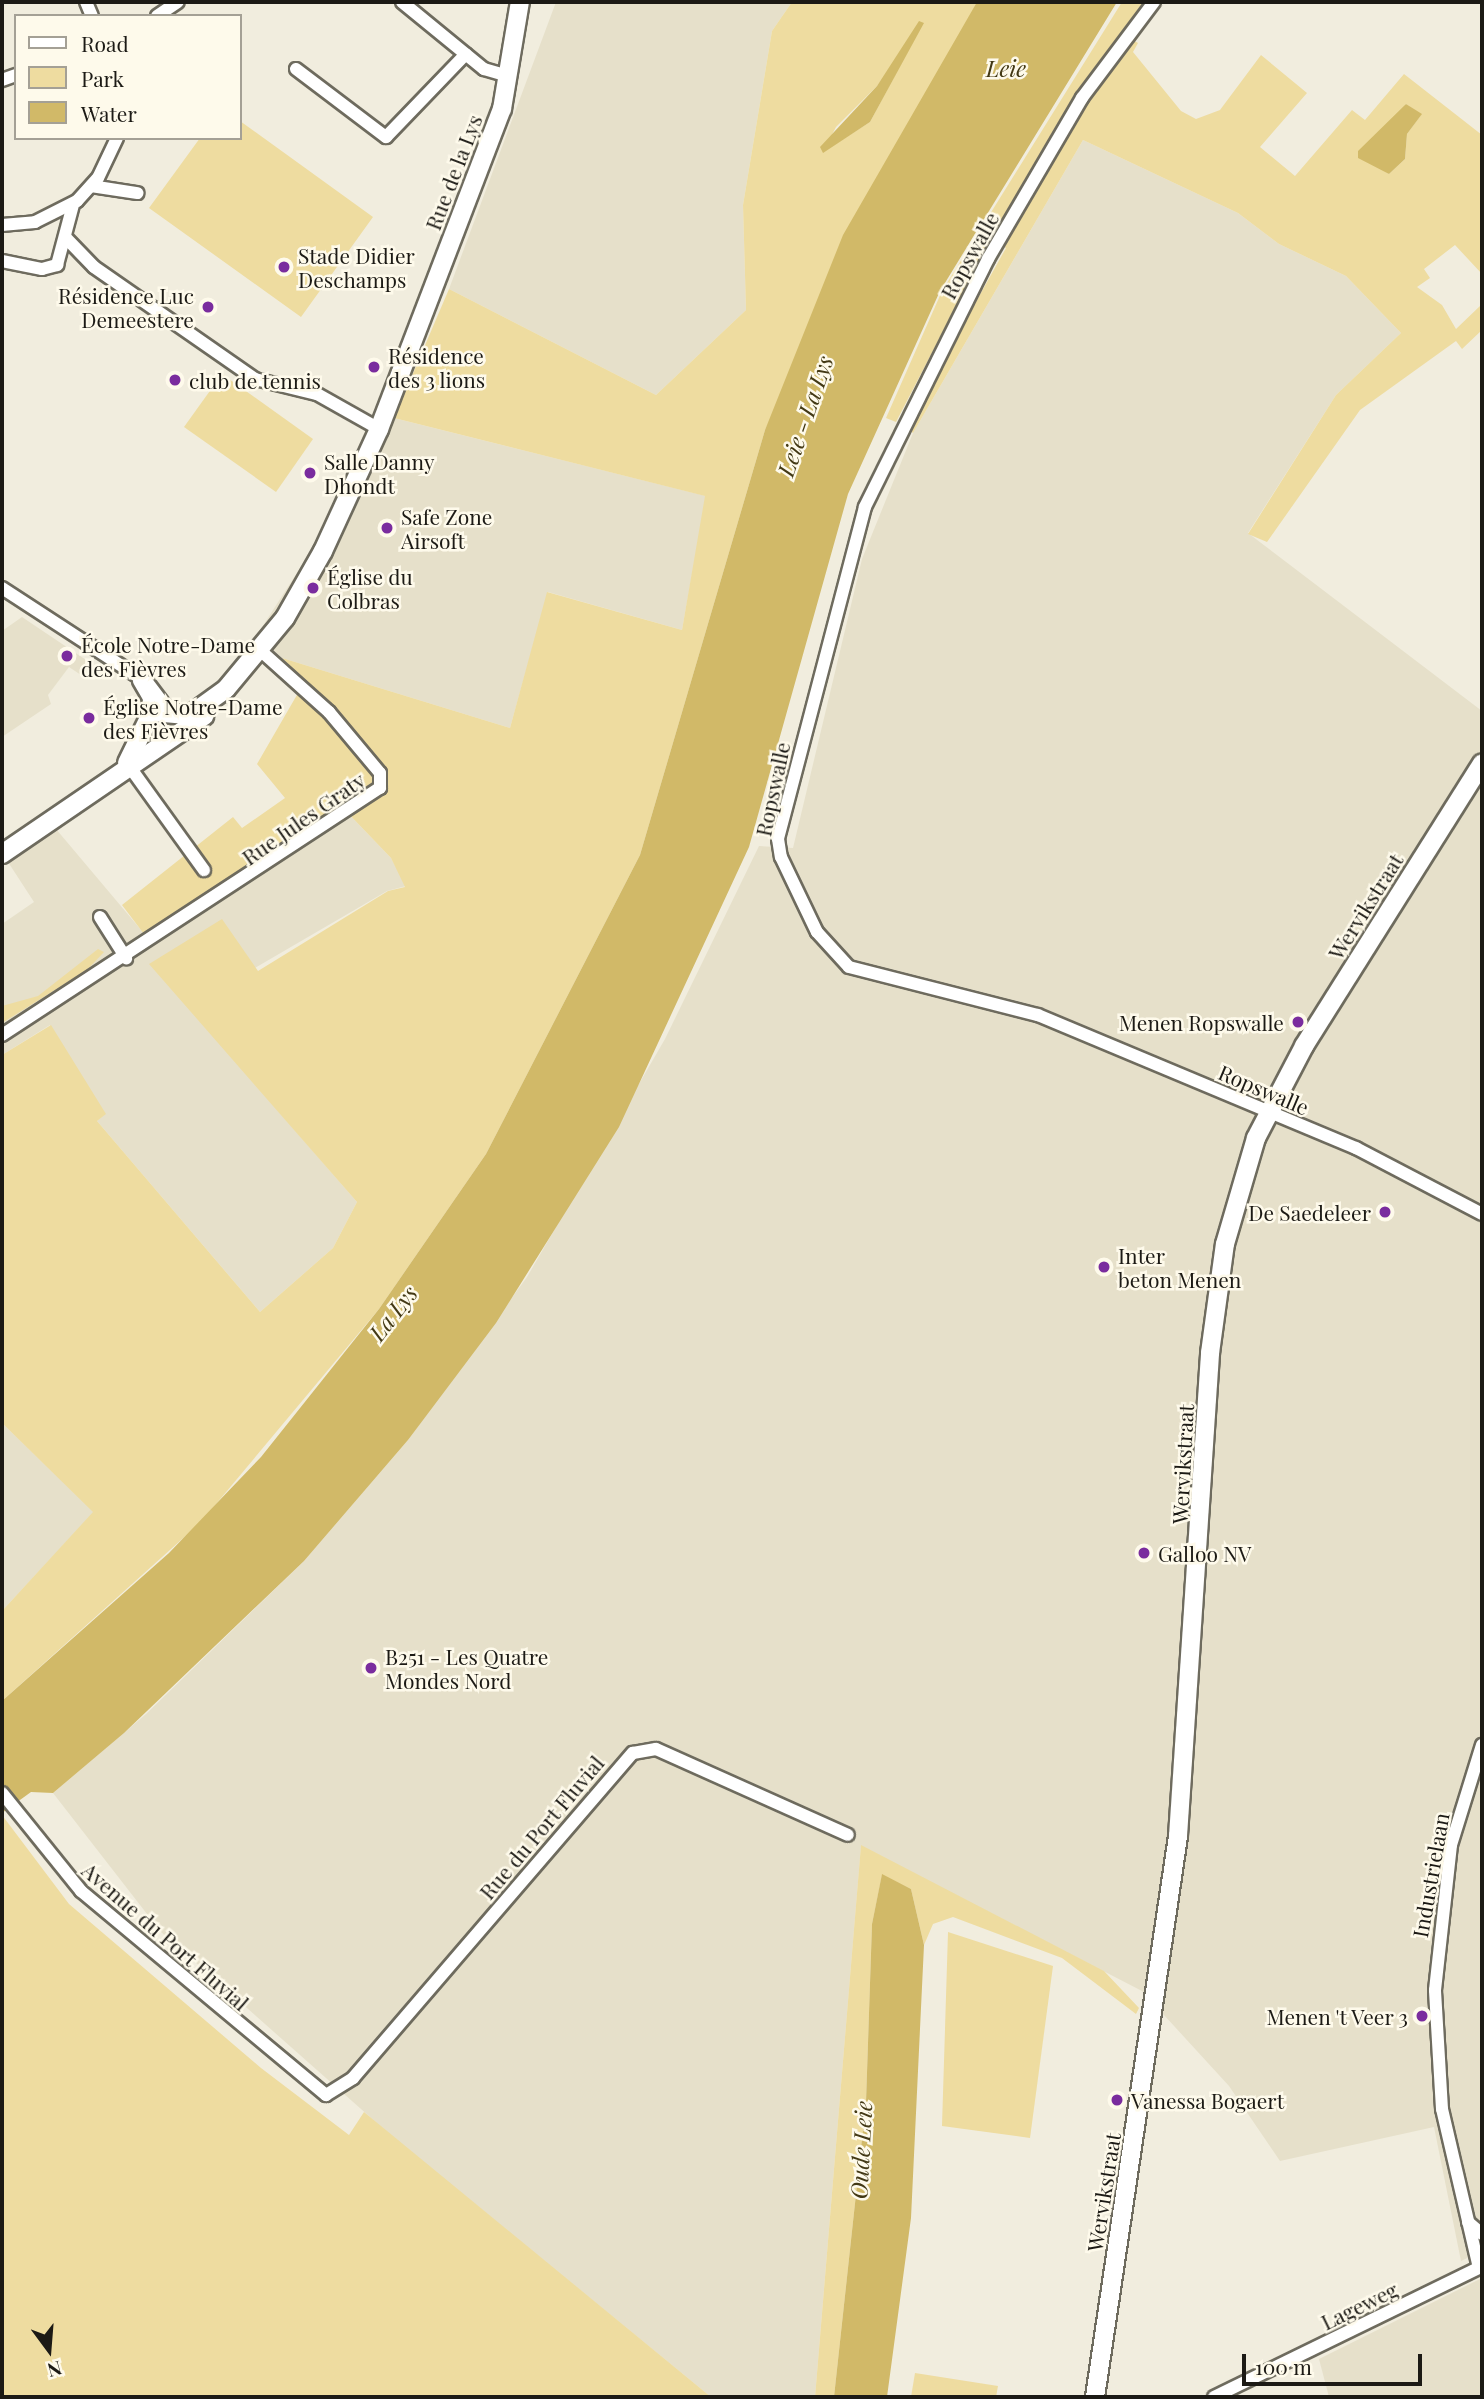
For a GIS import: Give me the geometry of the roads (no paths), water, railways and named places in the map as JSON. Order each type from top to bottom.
[{"type":"street","points":[[160,14],[178,2]]},
{"type":"street","points":[[401,2],[490,73],[509,76]]},
{"type":"street","name":"Rue de la Lys","points":[[2,854],[127,763],[208,713],[260,650],[301,592],[379,429],[509,76],[520,2]]},
{"type":"street","name":"Rue de la Lys","points":[[515,37],[531,2]]},
{"type":"street","name":"Ropswalle","points":[[1154,2],[1082,97],[988,260],[899,431],[865,507],[778,848],[817,932],[849,967],[1038,1015],[1368,1154],[1482,1214]]},
{"type":"street","points":[[296,69],[386,137],[466,54]]},
{"type":"street","points":[[4,226],[45,219],[77,201],[91,186],[116,140]]},
{"type":"street","points":[[91,186],[137,193]]},
{"type":"street","points":[[59,263],[77,201]]},
{"type":"street","points":[[45,219],[65,235],[94,267],[256,379],[317,394],[379,429]]},
{"type":"street","points":[[2,261],[46,269],[59,263],[94,267]]},
{"type":"street","points":[[2,588],[155,689],[177,725],[169,739],[150,738],[146,721],[149,698],[134,676]]},
{"type":"street","name":"Rue Jules Graty","points":[[2,1035],[126,958],[380,789],[380,773],[361,749],[260,650]]},
{"type":"street","name":"Rue de la Lys","points":[[171,713],[196,713],[226,689]]},
{"type":"street","points":[[146,721],[159,709],[171,713]]},
{"type":"street","name":"Rue de la Lys","points":[[127,763],[146,721]]},
{"type":"street","points":[[127,763],[204,870]]},
{"type":"street","name":"Wervikstraat","points":[[1096,2397],[1178,1836],[1216,1294],[1237,1194],[1269,1113],[1304,1046],[1482,763]]},
{"type":"street","points":[[100,917],[126,958]]},
{"type":"street","name":"Industrielaan","points":[[1481,2267],[1442,2109],[1435,1990],[1451,1845],[1482,1745]]},
{"type":"street","name":"Rue du Port Fluvial","points":[[321,2094],[346,2085],[633,1753],[656,1749],[848,1835]]},
{"type":"street","name":"Avenue du Port Fluvial","points":[[2,1793],[81,1891],[321,2094]]},
{"type":"street","points":[[1468,2222],[1482,2234]]},
{"type":"street","name":"Lageweg","points":[[1215,2397],[1481,2267]]},
{"type":"water","name":"Leie","points":[[977,2],[1117,2],[940,291],[848,494],[749,847],[619,1127],[496,1323],[408,1440],[304,1561],[124,1733],[53,1793],[31,1792],[2,1813],[2,1701],[169,1553],[261,1457],[379,1309],[486,1154],[640,855],[765,430],[843,235]]},
{"type":"water","points":[[919,21],[924,23],[870,122],[823,153],[820,147],[877,86]]},
{"type":"water","points":[[1406,104],[1422,114],[1407,134],[1405,159],[1389,174],[1358,158],[1358,151]]},
{"type":"water","name":"Oude Leie","points":[[882,1874],[911,1889],[924,1945],[911,2218],[887,2397],[834,2397],[866,2102],[872,1924]]},
{"type":"place","name":"Stade Didier Deschamps","points":[[284,267]]},
{"type":"place","name":"Résidence Luc Demeestere","points":[[208,307]]},
{"type":"place","name":"Résidence des 3 lions","points":[[374,367]]},
{"type":"place","name":"club de tennis","points":[[175,380]]},
{"type":"place","name":"Salle Danny Dhondt","points":[[310,473]]},
{"type":"place","name":"Safe Zone Airsoft","points":[[387,528]]},
{"type":"place","name":"Église du Colbras","points":[[313,588]]},
{"type":"place","name":"École Notre-Dame des Fièvres","points":[[67,656]]},
{"type":"place","name":"Église Notre-Dame des Fièvres","points":[[89,718]]},
{"type":"place","name":"Menen Ropswalle","points":[[1298,1022]]},
{"type":"place","name":"De Saedeleer","points":[[1385,1212]]},
{"type":"place","name":"Inter beton Menen","points":[[1104,1267]]},
{"type":"place","name":"Galloo NV","points":[[1144,1553]]},
{"type":"place","name":"B251 - Les Quatre Mondes Nord","points":[[371,1668]]},
{"type":"place","name":"Menen 't Veer 3","points":[[1422,2016]]},
{"type":"place","name":"Vanessa Bogaert","points":[[1117,2100]]},
{"type":"water label","name":"Leie - La Lys","points":[[805,416]]},
{"type":"water label","name":"La Lys","points":[[393,1313]]}]
